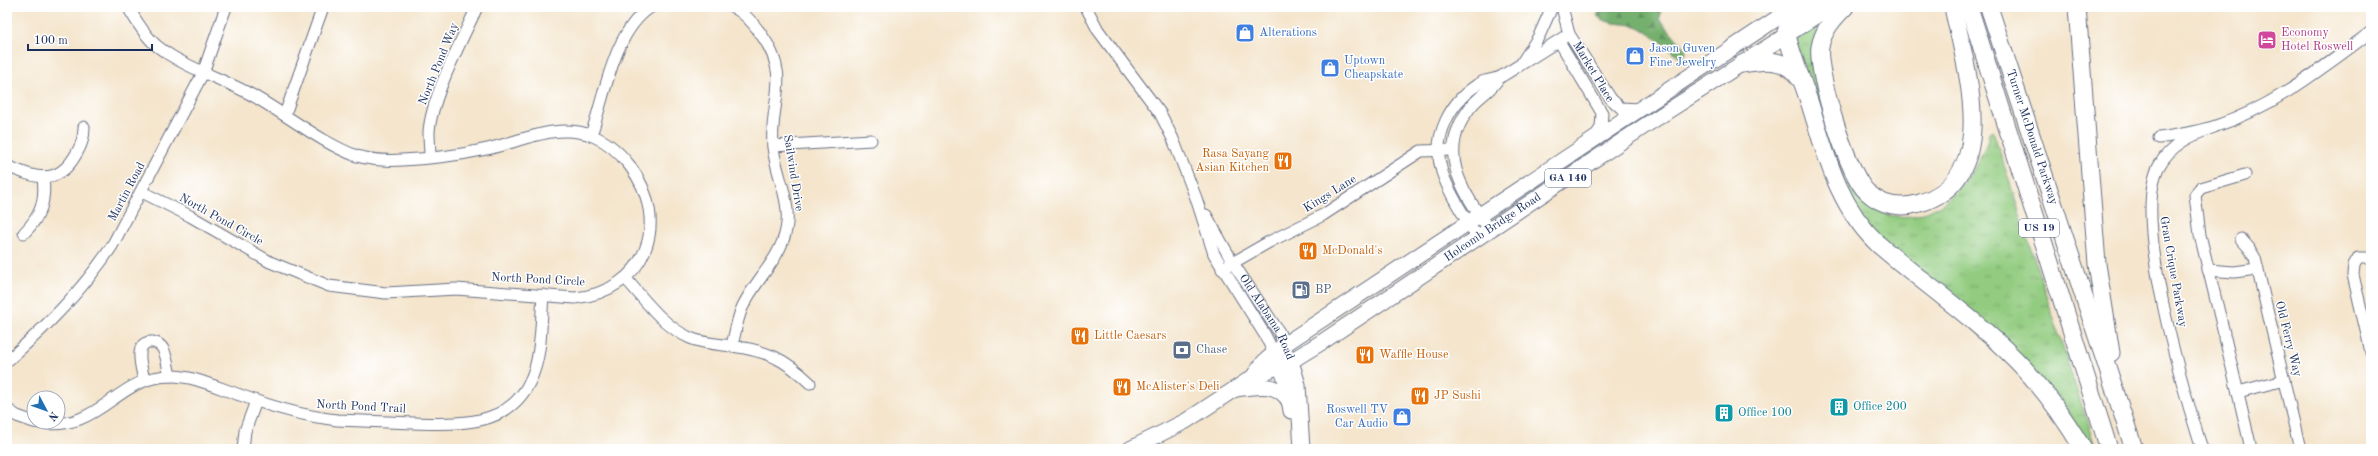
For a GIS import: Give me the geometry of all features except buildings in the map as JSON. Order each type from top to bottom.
[{"type":"highway","points":[[1810,7],[1789,23],[1787,35],[1836,185],[1857,222],[1878,244],[1986,332],[2015,359],[2051,401],[2083,449]]},
{"type":"highway","points":[[1845,7],[1829,24],[1821,44],[1820,64],[1829,100],[1846,152],[1858,182],[1866,192],[1880,201],[1904,206],[1924,202],[1946,188],[1960,174],[1968,156],[1973,124],[1972,104],[1953,7]]},
{"type":"highway","name":"Turner McDonald Parkway","points":[[1969,7],[2109,449]]},
{"type":"highway","name":"Turner McDonald Parkway","points":[[1990,7],[2134,449]]},
{"type":"highway","points":[[2077,7],[2097,264],[2120,405]]},
{"type":"highway","points":[[1742,64],[1767,60],[1779,62],[1792,69],[1805,88]]},
{"type":"main road","name":"Holcomb Bridge Road","points":[[1282,356],[1311,349],[1830,7]]},
{"type":"main road","name":"Holcomb Bridge Road","points":[[1130,449],[1186,421],[1236,389],[1474,219],[1788,10]]},
{"type":"main road","points":[[1295,405],[1303,364],[1311,349]]},
{"type":"main road","name":"Old Alabama Road","points":[[1282,356],[1295,405],[1302,449]]},
{"type":"main road","points":[[1236,389],[1274,387],[1295,405]]},
{"type":"main road","name":"Old Alabama Road","points":[[1295,405],[1299,449]]},
{"type":"street","name":"North Pond Circle","points":[[128,7],[140,26],[155,44],[175,59],[247,92],[338,148],[358,156],[391,161],[488,149],[553,131],[576,132],[591,135],[609,144],[625,160],[642,185],[649,204],[651,224],[648,244],[639,263],[626,279],[609,290],[590,296],[575,298],[456,289],[386,293],[329,286],[270,262],[190,216],[142,192]]},
{"type":"street","name":"Martin Road","points":[[7,361],[42,331],[78,293],[112,246],[142,192],[203,73],[226,7]]},
{"type":"street","points":[[285,114],[323,7]]},
{"type":"street","name":"North Pond Way","points":[[430,157],[429,132],[432,115],[446,78],[477,7]]},
{"type":"street","points":[[591,135],[624,35],[643,12],[651,7]]},
{"type":"street","name":"Sailwind Drive","points":[[732,7],[759,31],[771,48],[777,63],[779,80],[773,121],[773,146],[787,204],[786,230],[778,253],[742,308],[732,346]]},
{"type":"street","name":"Old Alabama Road","points":[[1086,7],[1098,30],[1160,113],[1173,139],[1196,198],[1207,239],[1222,269],[1265,335],[1282,356]]},
{"type":"street","points":[[1521,65],[1539,36],[1552,7]]},
{"type":"street","name":"Market Place","points":[[1562,7],[1569,34],[1611,99],[1620,108],[1639,109]]},
{"type":"street","points":[[2159,138],[2214,127],[2250,112],[2281,96],[2371,32]]},
{"type":"street","points":[[1484,235],[1474,219],[1447,185],[1439,161],[1438,149],[1445,123],[1459,101],[1483,82],[1498,79],[1569,34]]},
{"type":"street","name":"Market Place","points":[[1559,41],[1602,113],[1601,128],[1594,139]]},
{"type":"street","points":[[1474,219],[1455,171],[1453,150],[1463,118],[1469,108],[1492,89],[1498,79]]},
{"type":"street","points":[[7,166],[32,176],[43,177],[59,174],[70,164],[82,143],[84,127]]},
{"type":"street","name":"Gran Crique Parkway","points":[[2202,449],[2168,324],[2154,252],[2150,205],[2154,179],[2165,156],[2185,139],[2214,127]]},
{"type":"street","points":[[773,146],[870,140]]},
{"type":"street","name":"Kings Lane","points":[[1222,269],[1323,215],[1417,153],[1438,149],[1453,150]]},
{"type":"street","points":[[2245,175],[2201,188],[2196,192],[2199,230],[2250,444]]},
{"type":"street","points":[[24,233],[35,222],[42,208],[45,193],[43,177]]},
{"type":"street","name":"Old Alabama Road","points":[[1196,198],[1233,262],[1282,356]]},
{"type":"street","name":"Old Ferry Way","points":[[2241,239],[2253,253],[2300,449]]},
{"type":"street","points":[[2371,258],[2358,258],[2354,265],[2353,275],[2371,352]]},
{"type":"street","points":[[2208,270],[2234,272],[2257,269]]},
{"type":"street","points":[[626,279],[661,318],[678,331],[701,342],[765,352],[792,366],[810,383]]},
{"type":"street","name":"North Pond Trail","points":[[66,423],[89,416],[126,389],[144,380],[170,376],[194,380],[298,414],[337,420],[460,424],[486,419],[514,402],[531,378],[538,357],[543,295]]},
{"type":"street","points":[[144,380],[140,352],[143,346],[150,342],[158,344],[163,349],[170,376]]},
{"type":"street","points":[[2238,392],[2284,380]]},
{"type":"street","points":[[243,449],[245,432],[256,401]]},
{"type":"street","name":"North Pond Trail","points":[[7,409],[17,416],[26,419]]},
{"type":"green space","points":[[1601,7],[1661,7],[1660,19],[1686,50],[1685,57],[1682,59],[1646,31],[1636,26],[1611,23],[1602,19],[1597,16]]},
{"type":"green space","points":[[1817,25],[1819,27],[1811,55],[1812,70],[1843,175],[1849,186],[1865,203],[1882,213],[1900,216],[1918,215],[1935,208],[1951,197],[1965,181],[1983,152],[1989,133],[1993,131],[2096,449],[2088,449],[2061,409],[1874,237],[1849,203],[1795,40]]},
{"type":"place","name":"Alterations","points":[[1245,33]]},
{"type":"place","name":"Economy Hotel Roswell","points":[[2267,40]]},
{"type":"place","name":"Jason Guven Fine Jewelry","points":[[1635,56]]},
{"type":"place","name":"Uptown Cheapskate","points":[[1330,68]]},
{"type":"place","name":"Rasa Sayang Asian Kitchen","points":[[1283,161]]},
{"type":"place","name":"McDonald's","points":[[1308,251]]},
{"type":"place","name":"BP","points":[[1301,290]]},
{"type":"place","name":"Little Caesars","points":[[1080,336]]},
{"type":"place","name":"Chase","points":[[1182,350]]},
{"type":"place","name":"Waffle House","points":[[1365,355]]},
{"type":"place","name":"McAlister's Deli","points":[[1122,387]]},
{"type":"place","name":"JP Sushi","points":[[1420,396]]},
{"type":"place","name":"Office 200","points":[[1839,407]]},
{"type":"place","name":"Office 100","points":[[1724,413]]},
{"type":"place","name":"Roswell TV Car Audio","points":[[1402,417]]}]
